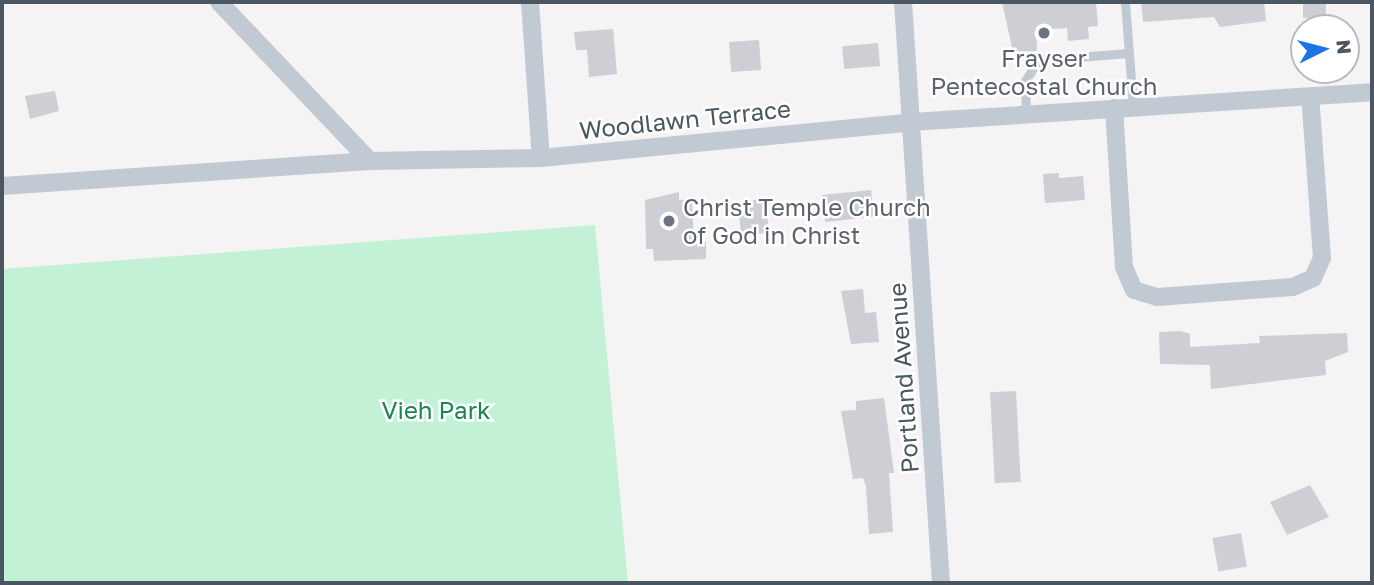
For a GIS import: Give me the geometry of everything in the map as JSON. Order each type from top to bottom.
[{"type":"street","points":[[219,2],[370,160]]},
{"type":"street","points":[[530,2],[541,158]]},
{"type":"street","name":"Portland Avenue","points":[[903,2],[941,583]]},
{"type":"street","name":"Woodlawn Terrace","points":[[2,186],[370,160],[541,158],[912,122],[1372,92]]},
{"type":"street","points":[[1114,108],[1124,267],[1135,290],[1157,297],[1293,287],[1313,278],[1322,258],[1310,96]]},
{"type":"lane","points":[[1125,2],[1133,107]]},
{"type":"lane","points":[[1026,114],[1025,81],[1038,60],[1129,53]]},
{"type":"green space","name":"Vieh Park","points":[[595,225],[628,583],[2,583],[2,269]]},
{"type":"building","points":[[1002,2],[1096,2],[1098,26],[1088,27],[1089,39],[1068,41],[1067,28],[1036,30],[1037,51],[1013,52]]},
{"type":"building","points":[[1141,2],[1264,2],[1266,21],[1220,27],[1214,17],[1143,22]]},
{"type":"building","points":[[1303,2],[1326,2],[1326,14],[1303,14]]},
{"type":"building","points":[[613,29],[617,74],[589,77],[587,50],[576,50],[574,32]]},
{"type":"building","points":[[759,40],[761,70],[731,72],[729,42]]},
{"type":"building","points":[[878,43],[880,66],[844,69],[842,46]]},
{"type":"building","points":[[55,91],[59,111],[30,119],[25,96]]},
{"type":"building","points":[[1059,173],[1059,178],[1083,176],[1085,200],[1045,203],[1043,174]]},
{"type":"building","points":[[871,190],[874,217],[825,222],[822,195]]},
{"type":"building","name":"Christ Temple Church of God in Christ","points":[[679,192],[679,200],[692,199],[694,243],[706,242],[706,259],[654,261],[653,249],[646,249],[645,200]]},
{"type":"building","points":[[766,199],[769,233],[741,235],[738,201]]},
{"type":"building","points":[[863,289],[865,313],[876,312],[879,342],[851,344],[841,291]]},
{"type":"building","points":[[1181,331],[1190,334],[1190,347],[1260,343],[1259,336],[1347,333],[1348,352],[1325,361],[1326,375],[1211,389],[1210,365],[1160,364],[1159,332]]},
{"type":"building","points":[[1016,391],[1021,482],[995,483],[990,392]]},
{"type":"building","points":[[884,398],[894,473],[889,473],[893,532],[869,534],[866,486],[863,478],[853,479],[841,411],[856,410],[856,401]]},
{"type":"building","points":[[1310,485],[1329,517],[1287,535],[1270,502]]},
{"type":"building","points":[[1241,533],[1247,566],[1218,572],[1212,538]]},
{"type":"place","name":"Frayser Pentecostal Church","points":[[1044,33]]},
{"type":"place","name":"Christ Temple Church of God in Christ","points":[[669,221]]}]
